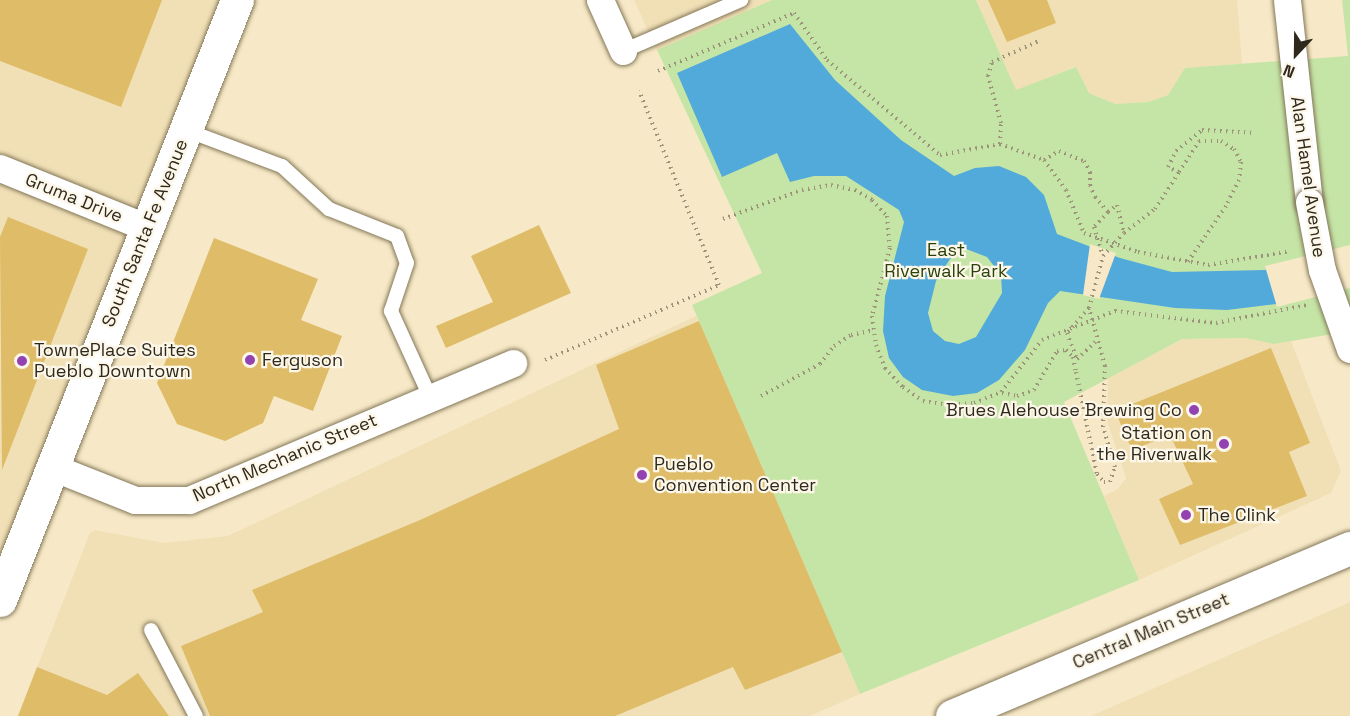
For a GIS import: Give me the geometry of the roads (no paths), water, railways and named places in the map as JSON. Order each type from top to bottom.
[{"type":"main road","name":"South Santa Fe Avenue","points":[[0,600],[237,0]]},
{"type":"main road","name":"Central Main Street","points":[[952,716],[1350,548]]},
{"type":"street","points":[[600,0],[623,51]]},
{"type":"street","name":"Alan Hamel Avenue","points":[[1287,0],[1309,202],[1322,270],[1350,349]]},
{"type":"street","name":"Gruma Drive","points":[[0,168],[148,228]]},
{"type":"street","name":"North Mechanic Street","points":[[52,467],[135,500],[189,500],[513,363]]},
{"type":"lane","points":[[623,51],[741,0]]},
{"type":"lane","points":[[186,130],[282,166],[329,209],[398,236],[407,263],[391,310],[430,397]]},
{"type":"lane","points":[[151,630],[196,716]]},
{"type":"water","points":[[790,24],[835,80],[901,140],[954,176],[975,168],[999,166],[1026,177],[1044,195],[1057,234],[1120,258],[1172,272],[1265,270],[1350,248],[1276,304],[1227,310],[1175,308],[1060,291],[1048,303],[1025,350],[999,380],[977,393],[953,396],[922,390],[903,377],[889,358],[883,331],[885,296],[904,222],[899,210],[846,176],[814,176],[790,182],[777,153],[722,177],[677,73]],"holes":[[[966,249],[987,257],[1001,275],[1002,293],[976,337],[959,344],[945,341],[933,331],[928,313],[936,281],[950,259]]]},
{"type":"place","name":"Ferguson","points":[[250,360]]},
{"type":"place","name":"TownePlace Suites Pueblo Downtown","points":[[22,361]]},
{"type":"place","name":"Brues Alehouse Brewing Co","points":[[1194,410]]},
{"type":"place","name":"Station on the Riverwalk","points":[[1224,444]]},
{"type":"place","name":"Pueblo Convention Center","points":[[642,475]]},
{"type":"place","name":"The Clink","points":[[1186,515]]},
{"type":"park label","name":"East Riverwalk Park","points":[[946,261]]}]
